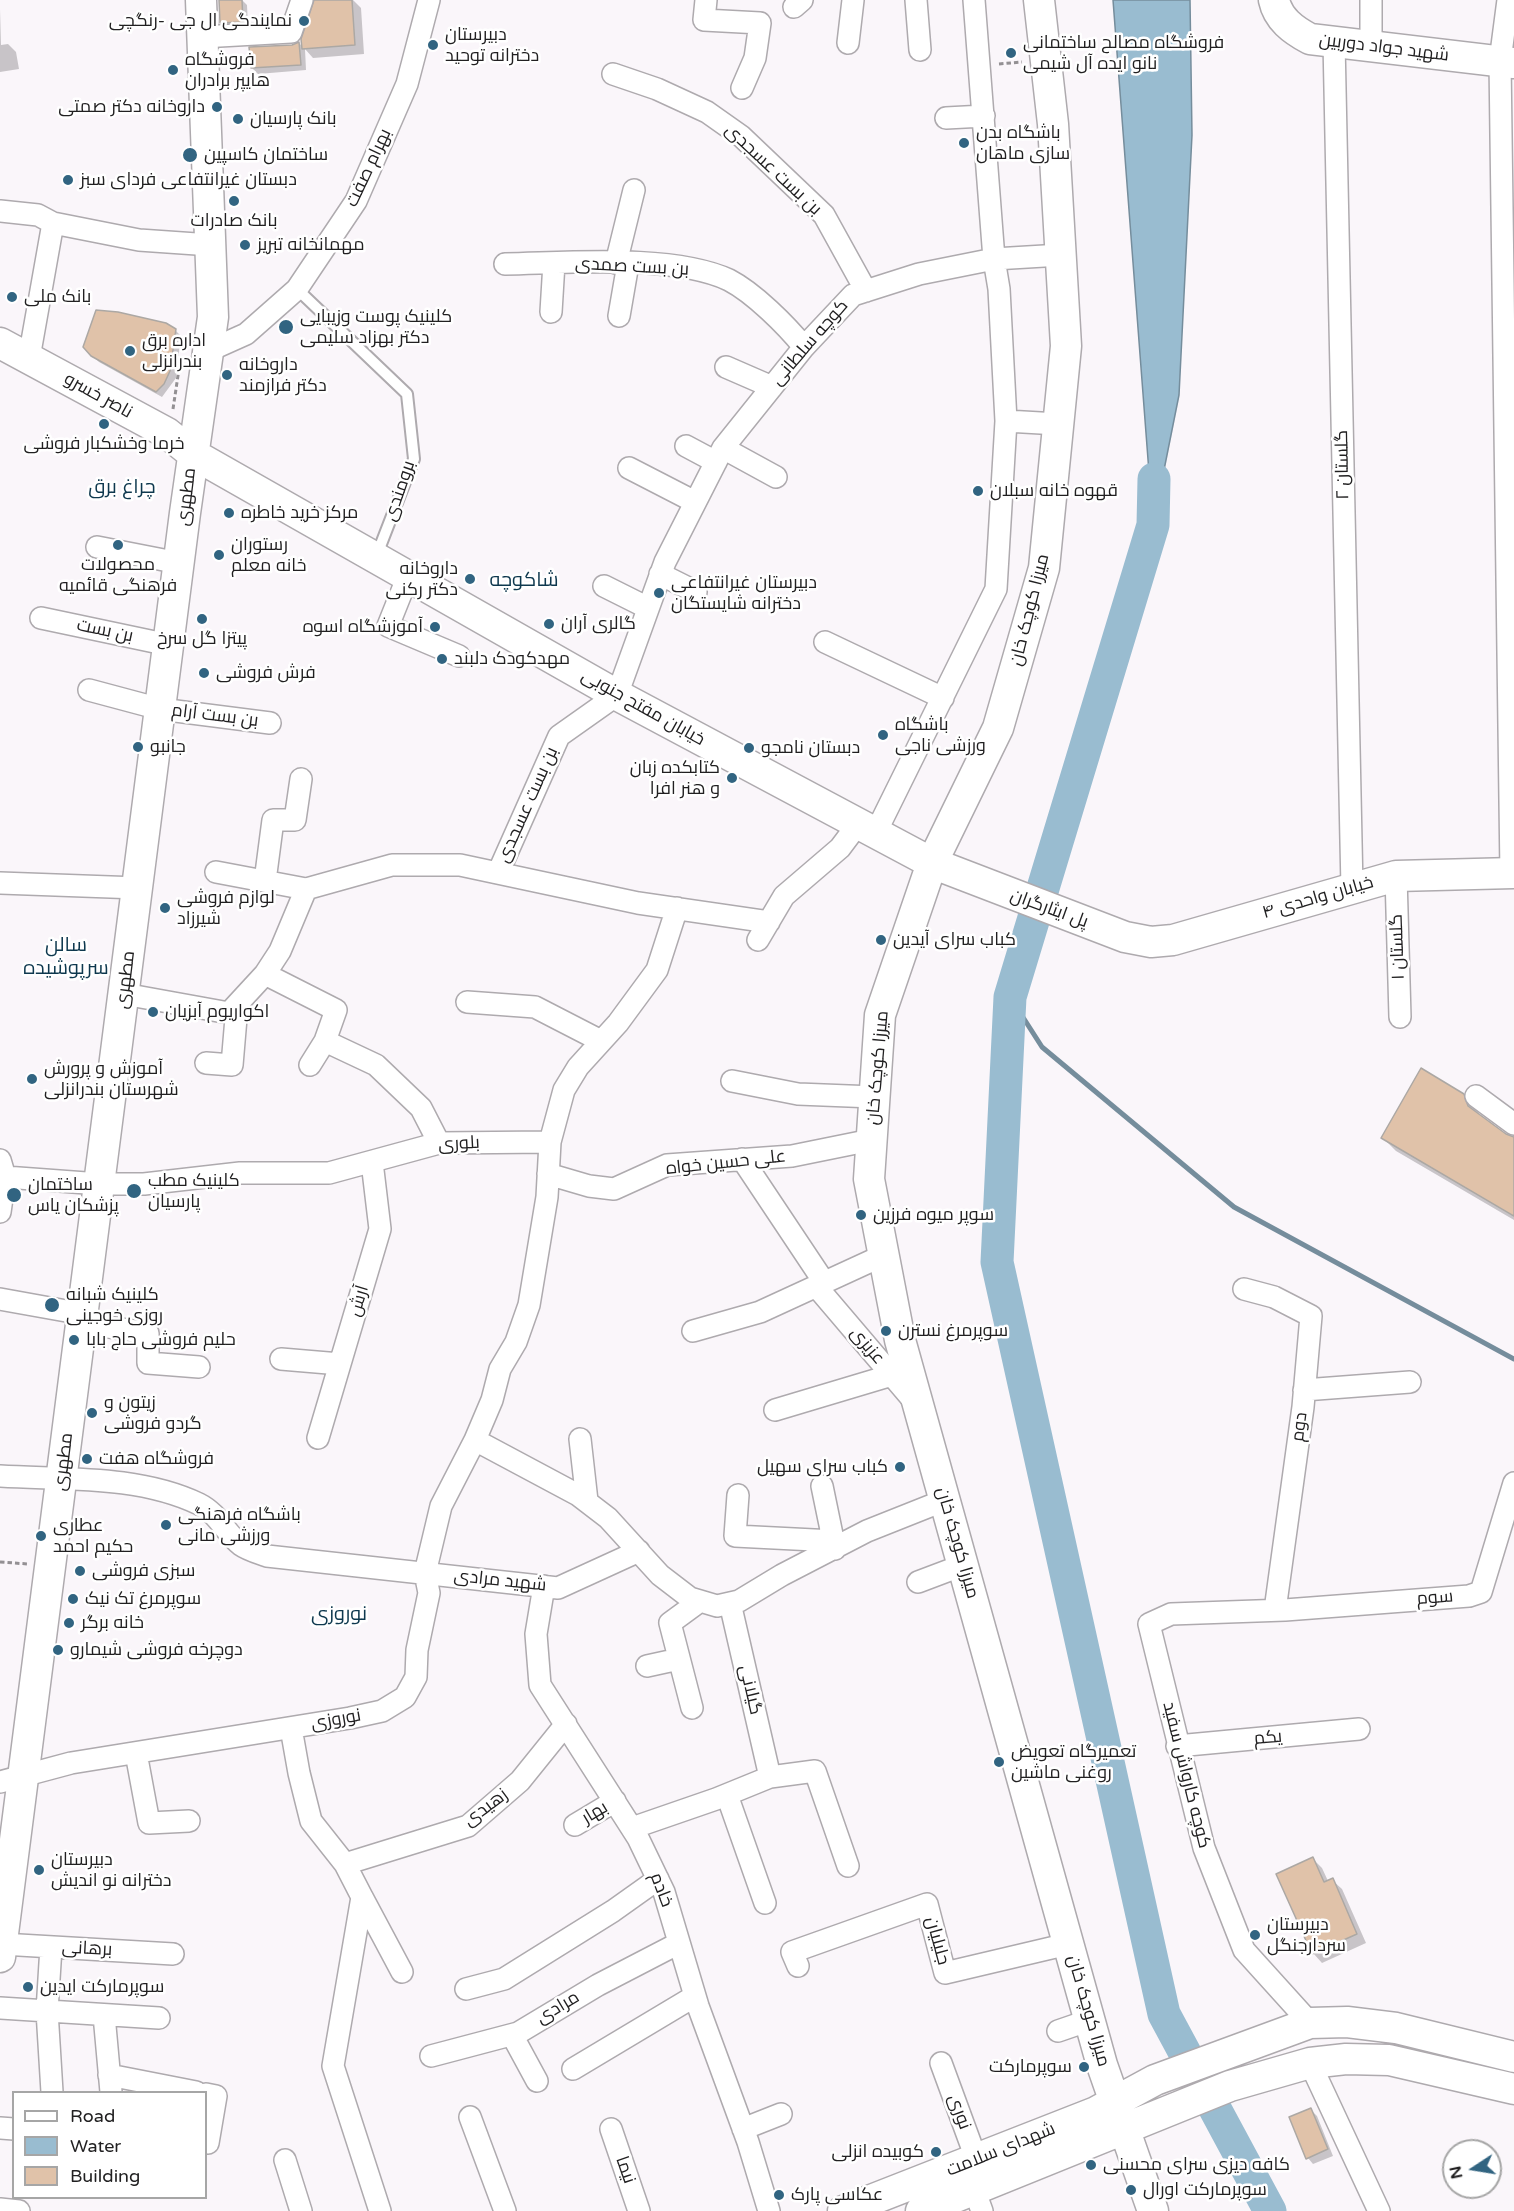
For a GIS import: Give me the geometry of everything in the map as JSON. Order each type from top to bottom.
[{"type":"main road","name":"مطهری","points":[[1,1951],[12,1778],[62,1479],[193,454],[213,317],[201,0]]},
{"type":"main road","name":"میرزا کوچک خان","points":[[1039,0],[1053,124],[1065,346],[1044,568],[998,728],[932,863],[880,1015],[869,1179],[900,1340],[1090,2020],[1102,2065],[1105,2106],[1124,2128],[1148,2198]]},
{"type":"main road","name":"شهید جواد دوربین","points":[[1274,0],[1276,9],[1293,30],[1310,39],[1507,62]]},
{"type":"main road","name":"ناصر خسرو","points":[[0,344],[167,433],[193,454]]},
{"type":"main road","name":"خیابان مفتح جنوبی","points":[[193,454],[617,695],[932,863],[973,881]]},
{"type":"main road","name":"خیابان واحدی ۴","points":[[1125,937],[1144,941],[1173,940],[1396,876],[1513,873]]},
{"type":"main road","name":"پل ایثارگران","points":[[973,881],[1125,937]]},
{"type":"main road","points":[[1310,2023],[1347,2022],[1396,2028],[1514,2057]]},
{"type":"main road","name":"شهدای سلامت","points":[[843,2211],[977,2187],[1105,2106],[1155,2080],[1310,2023]]},
{"type":"main road","points":[[1310,2063],[1346,2059],[1389,2060],[1514,2089]]},
{"type":"main road","name":"شهدای سلامت","points":[[921,2211],[1230,2086],[1310,2063]]},
{"type":"main road","points":[[1148,2198],[1144,2151],[1152,2125],[1165,2112]]},
{"type":"street","points":[[202,37],[291,32],[302,0]]},
{"type":"street","name":"بهرام صفت","points":[[208,351],[246,334],[297,289],[356,201],[407,84],[429,0]]},
{"type":"street","points":[[706,0],[704,20],[760,24],[755,58],[742,88]]},
{"type":"street","points":[[848,43],[853,0]]},
{"type":"street","points":[[916,0],[920,50]]},
{"type":"street","points":[[758,940],[784,896],[867,828],[943,698],[996,589],[1006,421],[999,289],[994,259],[974,0]]},
{"type":"street","points":[[1371,0],[1371,47]]},
{"type":"street","points":[[1508,0],[1513,873]]},
{"type":"street","name":"گلستان ۲","points":[[1334,42],[1352,888]]},
{"type":"street","name":"بن بست عسجدی","points":[[613,74],[657,89],[707,112],[741,136],[824,215],[866,291]]},
{"type":"street","points":[[946,118],[984,116]]},
{"type":"street","points":[[619,316],[622,264],[634,190]]},
{"type":"street","points":[[0,211],[38,215],[53,223],[139,240],[211,245]]},
{"type":"street","points":[[29,358],[53,223]]},
{"type":"street","name":"کوچه سلطانی","points":[[617,695],[660,574],[719,455],[804,347],[853,295],[919,274],[994,259],[1060,255]]},
{"type":"street","points":[[551,312],[555,263]]},
{"type":"street","name":"بن بست صمدی","points":[[505,264],[684,266],[730,281],[782,320],[804,347]]},
{"type":"street","points":[[726,367],[772,387]]},
{"type":"street","points":[[1006,421],[1058,424]]},
{"type":"street","points":[[686,446],[719,455],[776,477]]},
{"type":"street","points":[[629,468],[695,502]]},
{"type":"street","points":[[97,547],[179,563]]},
{"type":"street","points":[[660,574],[696,592]]},
{"type":"street","points":[[408,576],[388,626],[459,656]]},
{"type":"street","points":[[604,586],[648,608]]},
{"type":"street","name":"بن بست","points":[[41,618],[169,645]]},
{"type":"street","points":[[825,642],[943,698]]},
{"type":"street","name":"بن بست آرام","points":[[89,690],[160,709],[270,723]]},
{"type":"street","name":"بن بست عسجدی","points":[[498,873],[559,736],[617,695]]},
{"type":"street","points":[[265,881],[273,820],[295,820],[301,778]]},
{"type":"street","points":[[216,872],[306,889],[392,865],[460,865],[638,903],[770,922]]},
{"type":"street","name":"گلستان ۱","points":[[1396,876],[1400,1017]]},
{"type":"street","points":[[0,883],[138,888]]},
{"type":"street","points":[[229,1013],[265,974],[280,951],[306,889]]},
{"type":"street","points":[[550,1142],[564,1090],[578,1067],[657,970],[677,908]]},
{"type":"street","points":[[265,974],[336,1010],[325,1041],[310,1065]]},
{"type":"street","points":[[124,994],[229,1013],[236,1018],[232,1065],[206,1063]]},
{"type":"street","points":[[467,1002],[535,1007],[601,1041]]},
{"type":"street","points":[[325,1041],[376,1065],[421,1108],[439,1143]]},
{"type":"street","points":[[732,1081],[798,1094],[874,1097]]},
{"type":"street","points":[[1476,1096],[1514,1124]]},
{"type":"street","name":"علی حسین خواه","points":[[548,1174],[589,1186],[614,1189],[667,1166],[792,1156],[871,1140]]},
{"type":"street","name":"بلوری","points":[[3,1168],[100,1184],[144,1184],[240,1173],[329,1173],[439,1143],[550,1142]]},
{"type":"street","name":"نوروزی","points":[[12,1778],[71,1763],[382,1711],[405,1697],[416,1677],[417,1650],[429,1593],[425,1573],[441,1506],[475,1440],[492,1400],[500,1369],[516,1342],[529,1305],[548,1174],[550,1142]]},
{"type":"street","name":"عزیزی","points":[[742,1159],[820,1284],[919,1407]]},
{"type":"street","name":"آرش","points":[[318,1438],[380,1229],[372,1162]]},
{"type":"street","points":[[0,1212],[3,1168]]},
{"type":"street","points":[[693,1331],[760,1312],[884,1255]]},
{"type":"street","name":"دوم","points":[[1244,1288],[1274,1297],[1311,1317],[1304,1390],[1275,1610]]},
{"type":"street","points":[[0,1299],[148,1333],[148,1363],[200,1367]]},
{"type":"street","points":[[281,1359],[340,1364]]},
{"type":"street","points":[[775,1410],[892,1376]]},
{"type":"street","points":[[1304,1390],[1410,1382]]},
{"type":"street","points":[[580,1439],[587,1501]]},
{"type":"street","points":[[475,1440],[587,1501],[608,1518],[660,1575],[690,1598],[717,1606],[739,1601],[835,1545],[945,1500]]},
{"type":"street","name":"شهید مرادی","points":[[0,1476],[137,1484],[201,1505],[224,1523],[241,1545],[267,1556],[558,1588],[639,1551]]},
{"type":"street","name":"سوم","points":[[1275,1610],[1469,1596],[1481,1592],[1514,1483]]},
{"type":"street","points":[[822,1486],[835,1545]]},
{"type":"street","points":[[738,1495],[735,1536],[835,1545]]},
{"type":"street","points":[[918,1582],[963,1565]]},
{"type":"street","name":"خادم","points":[[544,1586],[536,1634],[540,1685],[632,1828],[658,1880],[695,1996],[743,2129],[769,2211]]},
{"type":"street","points":[[692,1708],[670,1623],[700,1601]]},
{"type":"street","name":"گیلانی","points":[[730,1603],[770,1777]]},
{"type":"street","name":"کوچه کارواش سفید","points":[[1275,1610],[1171,1614],[1149,1624],[1177,1746],[1204,1848],[1244,1950],[1310,2023]]},
{"type":"street","points":[[647,1666],[679,1659]]},
{"type":"street","name":"زهیدی","points":[[345,1864],[468,1826],[520,1782],[566,1724]]},
{"type":"street","points":[[291,1728],[298,1773],[311,1821],[345,1864],[402,1972]]},
{"type":"street","name":"یکم","points":[[1177,1746],[1359,1729]]},
{"type":"street","points":[[136,1753],[149,1823],[189,1821]]},
{"type":"street","points":[[632,1828],[728,1795],[770,1777],[815,1771],[848,1866]]},
{"type":"street","points":[[728,1795],[765,1903]]},
{"type":"street","name":"بهار","points":[[575,1825],[615,1801]]},
{"type":"street","points":[[466,1989],[504,1979],[658,1880]]},
{"type":"street","points":[[362,1897],[333,2066],[380,2211]]},
{"type":"street","name":"جلیلیان","points":[[798,1966],[792,1952],[927,1904],[945,1973],[1068,1944]]},
{"type":"street","name":"مرادی","points":[[431,2056],[512,2035],[598,1984],[679,1942]]},
{"type":"street","points":[[51,1947],[47,2011],[52,2091]]},
{"type":"street","name":"برهانی","points":[[1,1951],[51,1947],[173,1954]]},
{"type":"street","points":[[573,2069],[695,1996]]},
{"type":"street","points":[[0,2008],[159,2018]]},
{"type":"street","points":[[104,2015],[110,2084],[185,2091]]},
{"type":"street","points":[[1059,2031],[1090,2020]]},
{"type":"street","points":[[512,2035],[537,2081]]},
{"type":"street","name":"نوری","points":[[940,2063],[977,2187]]},
{"type":"street","points":[[1310,2063],[1379,2211]]},
{"type":"street","points":[[207,2094],[216,2096],[208,2143]]},
{"type":"street","points":[[743,2129],[782,2114]]},
{"type":"street","points":[[470,2116],[505,2211]]},
{"type":"street","name":"نیما","points":[[611,2129],[639,2211]]},
{"type":"street","points":[[285,2160],[301,2211]]},
{"type":"street","points":[[0,2209],[19,2211]]},
{"type":"lane","name":"برومندی","points":[[297,289],[407,394],[414,459],[375,558]]},
{"type":"path","points":[[979,66],[1046,59]]},
{"type":"water","points":[[1113,0],[1190,0],[1192,135],[1179,395],[1153,525]]},
{"type":"building","points":[[219,0],[242,0],[243,22],[220,23]]},
{"type":"building","points":[[314,0],[352,0],[355,45],[302,49],[301,39]]},
{"type":"building","points":[[299,42],[301,65],[251,68],[249,47],[292,45]]},
{"type":"building","name":"اداره برق بندرانزلی","points":[[96,310],[118,312],[166,323],[176,329],[170,371],[164,384],[156,392],[91,356],[83,347]]},
{"type":"building","points":[[1421,1068],[1464,1094],[1468,1106],[1506,1134],[1514,1137],[1514,1216],[1381,1138]]},
{"type":"building","points":[[1313,1857],[1324,1882],[1333,1878],[1357,1934],[1312,1954],[1276,1874]]},
{"type":"building","points":[[1311,2108],[1328,2149],[1306,2159],[1289,2117]]},
{"type":"waterway","points":[[1154,479],[1153,525],[1010,997],[997,1262],[1164,2014],[1270,2211]]},
{"type":"waterway","points":[[1010,997],[1042,1047],[1234,1207],[1514,1359]]},
{"type":"place","name":"نمایندگی ال جی -رنگچی","points":[[304,21]]},
{"type":"place","name":"دبیرستان دخترانه توحید","points":[[433,45]]},
{"type":"place","name":"فروشگاه مصالح ساختمانی نانو ایده آل شیمی","points":[[1011,53]]},
{"type":"place","name":"فروشگاه هایپر برادران","points":[[173,70]]},
{"type":"place","name":"داروخانه دکتر صمتی","points":[[217,107]]},
{"type":"place","name":"بانک پارسیان","points":[[238,119]]},
{"type":"place","name":"باشگاه بدن سازی ماهان","points":[[964,143]]},
{"type":"place","name":"ساختمان کاسپین","points":[[190,155]]},
{"type":"place","name":"دبستان غیرانتفاعی فردای سبز","points":[[68,180]]},
{"type":"place","name":"بانک صادرات","points":[[234,201]]},
{"type":"place","name":"مهمانخانه تبریز","points":[[245,245]]},
{"type":"place","name":"بانک ملی","points":[[12,297]]},
{"type":"place","name":"کلینیک پوست وزیبایی دکتر بهزاد سلیمی","points":[[286,327]]},
{"type":"place","name":"اداره برق بندرانزلی","points":[[130,351]]},
{"type":"place","name":"داروخانه دکتر فرازمند","points":[[227,375]]},
{"type":"place","name":"خرما وخشکبار فروشی","points":[[104,424]]},
{"type":"place","name":"قهوه خانه سبلان","points":[[978,491]]},
{"type":"place","name":"مرکز خرید خاطره","points":[[229,513]]},
{"type":"place","name":"محصولات فرهنگی قائمیه","points":[[118,545]]},
{"type":"place","name":"رستوران خانه معلم","points":[[219,555]]},
{"type":"place","name":"داروخانه دکتر رکنی","points":[[470,579]]},
{"type":"place","name":"دبیرستان غیرانتفاعی دخترانه شایستگان","points":[[659,593]]},
{"type":"place","name":"پیتزا گل سرخ","points":[[202,619]]},
{"type":"place","name":"گالری آران","points":[[549,624]]},
{"type":"place","name":"آموزشگاه اسوه","points":[[435,627]]},
{"type":"place","name":"مهدکودک دلبند","points":[[442,659]]},
{"type":"place","name":"فرش فروشی","points":[[204,673]]},
{"type":"place","name":"باشگاه ورزشی ناجی","points":[[883,735]]},
{"type":"place","name":"جانبو","points":[[138,747]]},
{"type":"place","name":"دبستان نامجو","points":[[749,748]]},
{"type":"place","name":"کتابکده زبان و هنر افرا","points":[[732,778]]},
{"type":"place","name":"لوازم فروشی شیرزاد","points":[[165,908]]},
{"type":"place","name":"کباب سرای آیدین","points":[[881,940]]},
{"type":"place","name":"اکواریوم آبزیان","points":[[153,1012]]},
{"type":"place","name":"آموزش و پرورش شهرستان بندرانزلی","points":[[32,1079]]},
{"type":"place","name":"کلینیک مطب پارسیان","points":[[134,1191]]},
{"type":"place","name":"ساختمان پزشکان یاس","points":[[14,1195]]},
{"type":"place","name":"سوپر میوه فرزین","points":[[861,1215]]},
{"type":"place","name":"کلینیک شبانه روزی خوجینی","points":[[52,1305]]},
{"type":"place","name":"سوپرمرغ نسترن","points":[[886,1331]]},
{"type":"place","name":"حلیم فروشی حاج بابا","points":[[74,1340]]},
{"type":"place","name":"زیتون و گردو فروشی","points":[[92,1413]]},
{"type":"place","name":"فروشگاه هفت","points":[[87,1459]]},
{"type":"place","name":"کباب سرای سهیل","points":[[900,1467]]},
{"type":"place","name":"باشگاه فرهنگی ورزشی مانی","points":[[166,1525]]},
{"type":"place","name":"عطاری حکیم احمد","points":[[41,1536]]},
{"type":"place","name":"سبزی فروشی","points":[[80,1571]]},
{"type":"place","name":"سوپرمرغ تک نیک","points":[[73,1599]]},
{"type":"place","name":"خانه برگر","points":[[69,1623]]},
{"type":"place","name":"دوچرخه فروشی شیمارو","points":[[58,1650]]},
{"type":"place","name":"تعمیرگاه تعویض روغنی ماشین","points":[[999,1762]]},
{"type":"place","name":"دبیرستان دخترانه نو اندیش","points":[[39,1870]]},
{"type":"place","name":"دبیرستان سردارجنگل","points":[[1255,1935]]},
{"type":"place","name":"سوپرمارکت ایدین","points":[[28,1987]]},
{"type":"place","name":"سوپرمارکت","points":[[1084,2067]]},
{"type":"place","name":"کوبیده انزلی","points":[[936,2152]]},
{"type":"place","name":"کافه دیزی سرای محسنی","points":[[1091,2165]]},
{"type":"place","name":"سوپرمارکت اورال","points":[[1131,2190]]},
{"type":"place","name":"عکاسی پارک","points":[[779,2195]]},
{"type":"district","name":"چراغ برق","points":[[122,488]]},
{"type":"district","name":"شاکوچه","points":[[524,581]]},
{"type":"district","name":"سالن سرپوشیده","points":[[66,958]]},
{"type":"district","name":"نوروزی","points":[[339,1615]]}]
